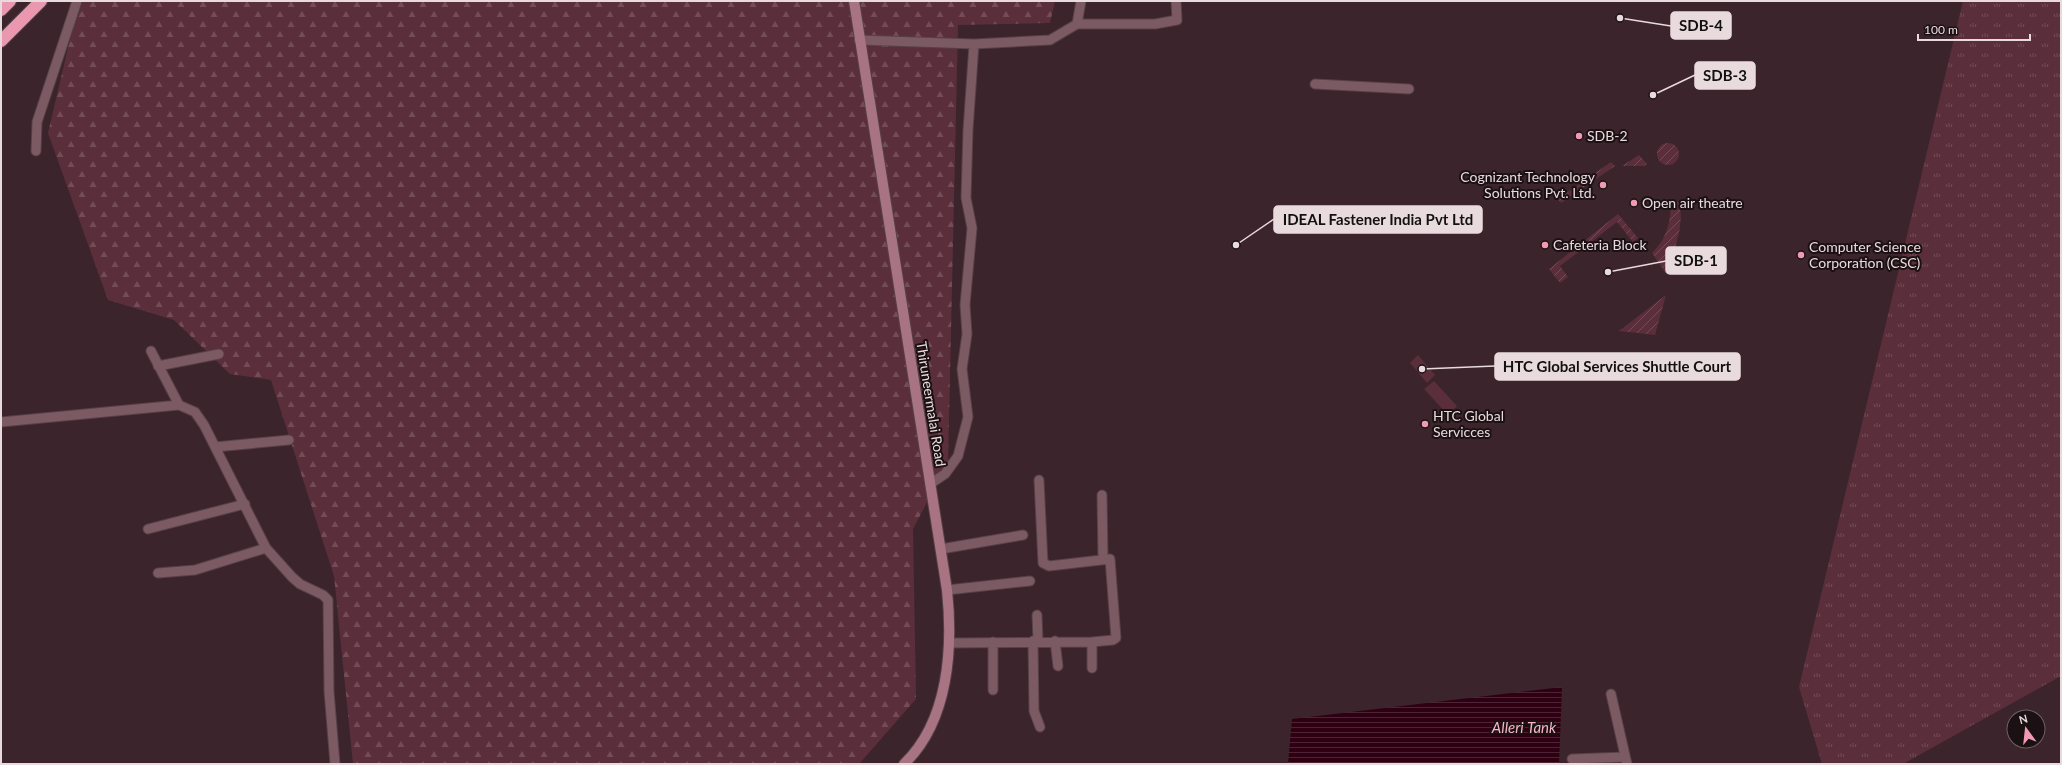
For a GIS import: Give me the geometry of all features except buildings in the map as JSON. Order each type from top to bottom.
[{"type":"highway","points":[[1,10],[10,1]]},
{"type":"highway","points":[[1,41],[41,1]]},
{"type":"street","points":[[36,151],[37,122],[77,1]]},
{"type":"street","name":"Thiruneermalai Road","points":[[854,1],[941,549],[951,624],[941,698],[936,717],[927,735],[909,763]]},
{"type":"street","points":[[1078,24],[1081,1]]},
{"type":"street","points":[[859,40],[974,44],[1050,40],[1078,24],[1155,24],[1177,20],[1176,1]]},
{"type":"street","points":[[930,484],[946,474],[958,456],[968,417],[962,369],[968,334],[965,305],[972,228],[966,198],[968,130],[974,44]]},
{"type":"street","points":[[1315,84],[1409,89]]},
{"type":"street","points":[[151,351],[178,404]]},
{"type":"street","points":[[158,366],[219,354]]},
{"type":"street","points":[[1,422],[178,404],[195,412],[245,504],[266,548],[300,584],[323,595],[328,600],[329,691],[335,764]]},
{"type":"street","points":[[215,447],[289,440]]},
{"type":"street","points":[[949,643],[1036,641],[1092,642],[1113,640],[1117,636],[1112,561],[1103,559],[1049,566],[1043,563],[1039,480]]},
{"type":"street","points":[[1102,496],[1103,559]]},
{"type":"street","points":[[148,529],[245,504]]},
{"type":"street","points":[[941,549],[1022,535]]},
{"type":"street","points":[[158,572],[195,570],[266,548]]},
{"type":"street","points":[[947,590],[1030,581]]},
{"type":"street","points":[[1037,615],[1034,711],[1040,727]]},
{"type":"street","points":[[1055,641],[1058,666]]},
{"type":"street","points":[[993,642],[994,690]]},
{"type":"street","points":[[1092,642],[1092,668]]},
{"type":"street","points":[[1572,759],[1626,761],[1611,694]]},
{"type":"green space","points":[[79,1],[1055,1],[1050,23],[958,25],[948,462],[913,529],[916,699],[859,764],[353,764],[334,576],[271,380],[230,374],[174,320],[108,300],[48,133]]},
{"type":"green space","points":[[1963,1],[2061,1],[2061,676],[1903,764],[1822,764],[1799,687]]},
{"type":"green space","points":[[1668,143],[1676,146],[1679,154],[1676,162],[1668,165],[1660,162],[1657,154],[1660,146]]},
{"type":"green space","points":[[1639,155],[1647,164],[1644,166],[1622,166]]},
{"type":"green space","points":[[1611,162],[1615,166],[1561,203],[1558,199]]},
{"type":"green space","points":[[1679,202],[1681,220],[1680,229],[1666,274],[1652,253],[1661,243],[1667,230],[1670,217],[1670,204]]},
{"type":"green space","points":[[1618,214],[1638,238],[1633,242],[1617,222],[1560,266],[1568,277],[1560,283],[1549,269]]},
{"type":"green space","points":[[1666,295],[1655,335],[1619,331]]},
{"type":"green space","points":[[1418,355],[1435,375],[1427,383],[1410,363]]},
{"type":"green space","points":[[1434,381],[1457,406],[1448,415],[1424,389]]},
{"type":"water","name":"Alleri Tank","points":[[1562,687],[1559,764],[1288,764],[1292,719]]},
{"type":"place","name":"SDB-4","points":[[1620,18]]},
{"type":"place","name":"SDB-3","points":[[1653,95]]},
{"type":"place","name":"SDB-2","points":[[1579,136]]},
{"type":"place","name":"Cognizant Technology Solutions Pvt. Ltd.","points":[[1603,185]]},
{"type":"place","name":"Open air theatre","points":[[1634,203]]},
{"type":"place","name":"IDEAL Fastener India Pvt Ltd","points":[[1236,245]]},
{"type":"place","name":"Cafeteria Block","points":[[1545,245]]},
{"type":"place","name":"Computer Science Corporation (CSC)","points":[[1801,255]]},
{"type":"place","name":"SDB-1","points":[[1608,272]]},
{"type":"place","name":"HTC Global Services Shuttle Court","points":[[1422,369]]},
{"type":"place","name":"HTC Global Servicces","points":[[1425,424]]}]
